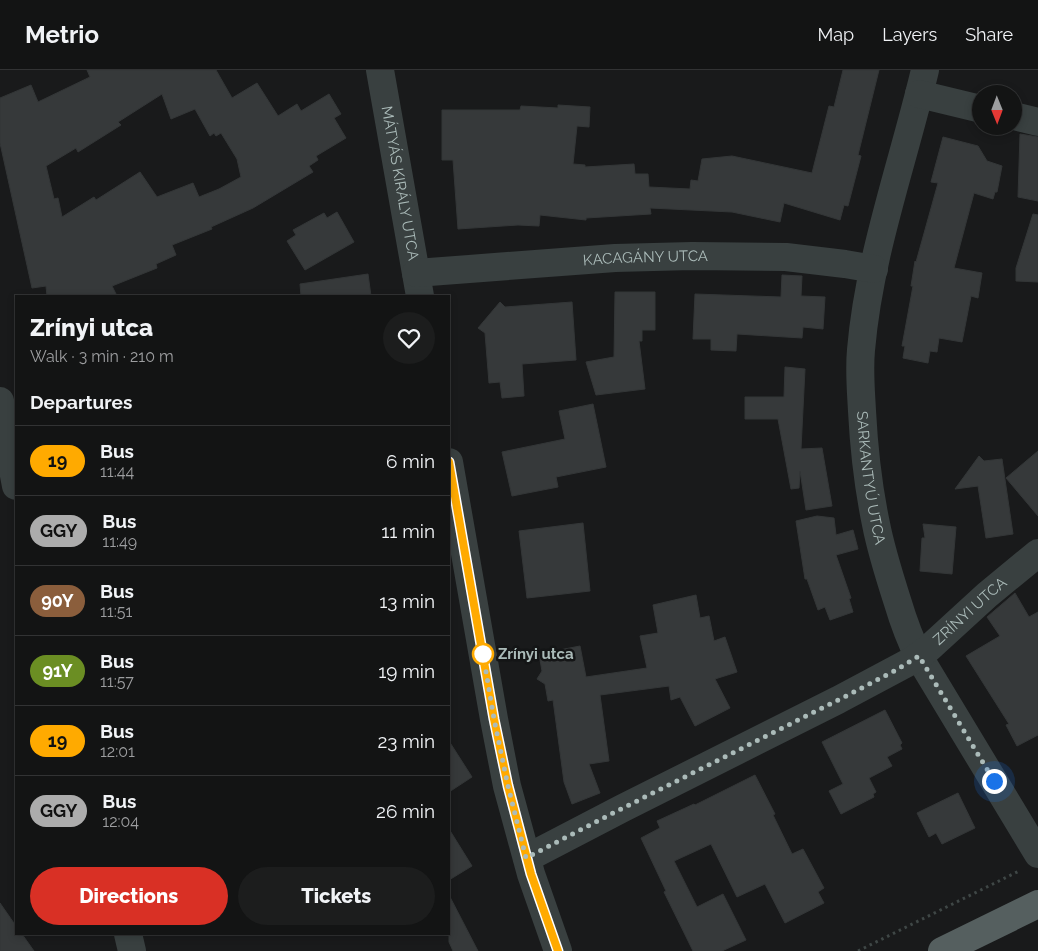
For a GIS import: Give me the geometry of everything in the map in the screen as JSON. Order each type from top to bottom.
[{"type":"main road","points":[[942,951],[1038,904]]},
{"type":"street","name":"MÁTYÁS KIRÁLY UTCA","points":[[380,70],[418,285]]},
{"type":"street","points":[[922,82],[972,105]]},
{"type":"street","name":"SARKANTYÚ UTCA","points":[[922,82],[894,185],[874,269],[866,313],[861,352],[860,390],[866,466],[885,562],[908,635],[1031,862]]},
{"type":"street","points":[[1022,118],[1038,122]]},
{"type":"street","name":"KACAGÁNY UTCA","points":[[418,285],[615,258],[763,256],[786,257],[874,269]]},
{"type":"street","points":[[0,401],[15,481]]},
{"type":"street","points":[[450,475],[456,554],[514,812],[536,891],[558,951]]},
{"type":"street","name":"ZRÍNYI UTCA","points":[[526,858],[896,670],[919,656],[987,595],[1038,553]]},
{"type":"street","points":[[128,935],[132,951]]},
{"type":"path","points":[[858,951],[1031,862]]},
{"type":"building","points":[[87,70],[216,70],[232,98],[257,83],[278,116],[297,104],[301,111],[329,94],[341,114],[334,118],[346,138],[316,156],[318,160],[309,166],[313,172],[253,208],[211,227],[212,229],[172,245],[176,255],[156,264],[157,268],[112,286],[116,295],[47,295],[46,286],[32,288],[0,143],[0,98],[31,85],[38,102],[90,77]],"holes":[[[162,94],[171,119],[195,109],[210,136],[214,133],[216,136],[221,133],[237,159],[241,177],[199,197],[193,183],[157,197],[140,172],[96,200],[94,197],[62,217],[58,198],[54,199],[46,166],[76,148],[78,152],[121,125],[118,122]]]},
{"type":"building","points":[[843,70],[879,70],[858,155],[861,156],[848,206],[844,205],[840,220],[784,203],[780,222],[732,212],[650,208],[651,214],[586,218],[586,220],[540,215],[539,226],[518,225],[458,229],[453,160],[442,160],[442,110],[520,110],[521,106],[558,108],[558,105],[590,107],[589,127],[577,126],[573,164],[585,165],[585,167],[634,164],[635,174],[648,174],[649,187],[690,189],[691,180],[698,181],[702,159],[732,156],[812,173],[829,106],[834,107]]},
{"type":"building","points":[[1020,135],[1038,137],[1038,201],[1018,197]]},
{"type":"building","points":[[943,137],[978,146],[987,161],[1002,166],[997,192],[995,192],[993,199],[974,193],[954,268],[982,273],[978,298],[971,296],[962,342],[939,338],[937,352],[930,351],[928,363],[903,358],[905,346],[902,346],[913,286],[911,286],[915,261],[938,183],[931,182]]},
{"type":"building","points":[[337,212],[354,242],[305,270],[287,241],[296,235],[293,230],[324,213],[327,218]]},
{"type":"building","points":[[1033,214],[1038,215],[1038,282],[1016,281],[1016,268]]},
{"type":"building","points":[[368,274],[371,295],[301,295],[300,284]]},
{"type":"building","points":[[782,275],[802,276],[801,296],[825,297],[823,329],[803,327],[802,338],[737,334],[736,351],[711,350],[711,339],[693,339],[695,294],[781,297]]},
{"type":"building","points":[[615,292],[655,292],[655,330],[642,330],[642,341],[639,341],[645,389],[596,395],[586,362],[614,357]]},
{"type":"building","points":[[500,302],[505,307],[572,302],[576,360],[522,364],[524,396],[502,398],[500,382],[489,383],[485,333],[478,328]]},
{"type":"building","points":[[785,367],[805,369],[801,449],[822,448],[832,506],[806,510],[800,471],[799,488],[791,489],[778,419],[745,419],[745,397],[784,397]]},
{"type":"building","points":[[593,404],[606,467],[556,477],[558,487],[512,496],[502,452],[565,439],[559,411]]},
{"type":"building","points":[[1038,451],[1038,516],[1006,478]]},
{"type":"building","points":[[979,456],[984,461],[1002,459],[1013,534],[986,538],[978,486],[955,489]]},
{"type":"building","points":[[817,516],[834,518],[836,535],[853,530],[858,549],[836,555],[851,598],[849,599],[853,612],[830,620],[825,607],[818,610],[807,579],[805,579],[796,521]]},
{"type":"building","points":[[583,523],[590,591],[527,598],[519,531]]},
{"type":"building","points":[[923,524],[956,527],[952,574],[920,571],[922,538],[925,538]]},
{"type":"building","points":[[1015,593],[1029,617],[1038,612],[1038,735],[1017,746],[1006,725],[1009,724],[966,656],[1000,636],[987,617]]},
{"type":"building","points":[[696,595],[700,618],[709,616],[714,641],[725,637],[737,672],[715,679],[730,708],[695,726],[680,697],[671,700],[669,686],[600,695],[609,761],[589,764],[600,793],[572,804],[564,782],[553,700],[548,701],[545,684],[537,679],[542,671],[539,654],[580,646],[586,677],[647,668],[640,636],[658,633],[653,605]]},
{"type":"building","points":[[885,710],[902,743],[900,745],[902,749],[887,757],[892,766],[869,778],[876,792],[873,794],[874,797],[841,814],[829,791],[843,784],[822,742]]},
{"type":"building","points":[[450,743],[472,777],[450,791]]},
{"type":"building","points":[[755,775],[775,814],[773,815],[792,854],[803,849],[824,888],[818,892],[824,903],[785,923],[765,884],[737,897],[711,844],[674,861],[697,907],[723,894],[746,940],[722,951],[693,951],[664,892],[666,891],[641,838],[660,828],[657,821],[695,805]]},
{"type":"building","points":[[958,793],[975,828],[942,844],[936,833],[929,837],[917,813]]},
{"type":"building","points":[[450,831],[472,866],[450,879]]},
{"type":"building","points":[[450,897],[478,951],[453,951],[449,942]]},
{"type":"building","points":[[0,903],[15,925],[15,935],[23,935],[34,951],[0,951]]},
{"type":"bus line","name":"19","points":[[450,468],[494,719],[508,786],[531,874],[558,951]]},
{"type":"place","name":"Zrínyi utca","points":[[483,654]]},
{"type":"route","points":[[483,654],[514,815],[526,858],[852,693],[919,656],[994,781]]}]
